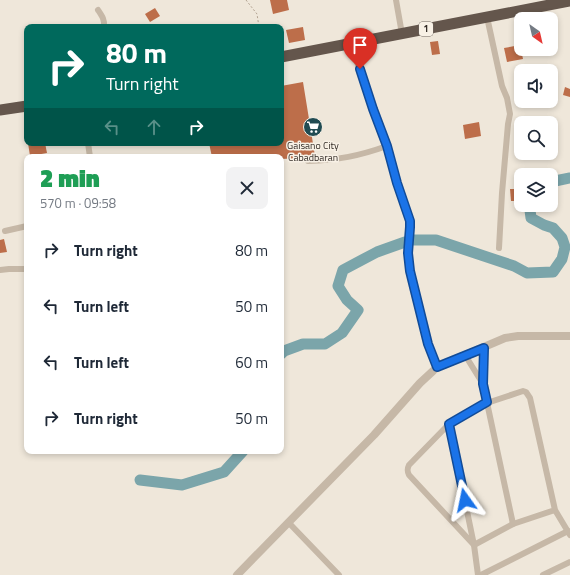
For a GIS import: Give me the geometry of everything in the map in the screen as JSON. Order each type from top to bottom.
[{"type":"highway","name":"1","points":[[284,56],[570,1]]},
{"type":"highway","points":[[0,110],[24,106]]},
{"type":"street","points":[[396,0],[402,34]]},
{"type":"street","points":[[98,10],[103,18],[104,24]]},
{"type":"street","points":[[487,17],[502,86],[507,98],[510,114],[502,193],[499,248]]},
{"type":"street","points":[[351,44],[387,146],[397,183],[410,221],[408,253],[410,271],[428,344],[437,367]]},
{"type":"street","points":[[308,162],[346,158],[364,154],[387,146]]},
{"type":"street","points":[[5,231],[24,227]]},
{"type":"street","points":[[0,270],[24,269]]},
{"type":"street","points":[[236,575],[289,523],[374,435],[420,383],[437,367],[505,338],[518,336],[570,336]]},
{"type":"street","points":[[484,348],[483,384],[513,524]]},
{"type":"street","points":[[465,355],[483,384]]},
{"type":"street","points":[[474,545],[408,472],[408,468],[409,465],[449,424],[487,402],[523,391],[526,392],[530,398],[555,510],[569,533],[481,575]]},
{"type":"street","points":[[449,424],[474,545],[478,575]]},
{"type":"street","points":[[474,545],[513,524],[555,510]]},
{"type":"street","points":[[289,523],[339,575]]},
{"type":"street","points":[[543,575],[570,562]]},
{"type":"path","points":[[246,0],[257,14],[259,24]]},
{"type":"building","points":[[270,0],[287,0],[289,10],[273,14]]},
{"type":"building","points":[[155,8],[160,16],[150,22],[145,14]]},
{"type":"building","points":[[303,27],[305,40],[289,43],[286,30]]},
{"type":"building","points":[[438,41],[440,54],[432,55],[430,42]]},
{"type":"building","points":[[514,46],[514,56],[522,56],[523,59],[507,62],[504,48]]},
{"type":"building","points":[[303,82],[315,156],[284,159],[284,154],[211,154],[210,146],[284,146],[284,85]]},
{"type":"building","points":[[565,87],[570,89],[570,97],[563,95]]},
{"type":"building","points":[[479,122],[481,136],[465,139],[463,125]]},
{"type":"building","points":[[28,146],[46,146],[47,153],[30,154]]},
{"type":"building","points":[[510,189],[514,189],[514,201],[511,201]]},
{"type":"building","points":[[4,239],[7,252],[0,253],[0,240]]},
{"type":"waterway","points":[[558,180],[570,178]]},
{"type":"waterway","points":[[414,240],[436,240],[514,266],[527,273],[553,272],[562,259],[565,247],[562,238],[553,228],[531,218],[530,212]]},
{"type":"waterway","points":[[284,351],[303,344],[325,344],[342,333],[358,310],[347,300],[338,286],[343,270],[377,252],[405,242]]},
{"type":"waterway","points":[[140,480],[182,485],[224,472],[240,454]]},
{"type":"place","name":"Gaisano City Cabadbaran","points":[[313,127]]},
{"type":"route","points":[[360,69],[387,146],[397,183],[410,221],[408,253],[410,271],[428,344],[437,367],[484,348],[483,384],[487,402],[449,424],[465,500]]}]
